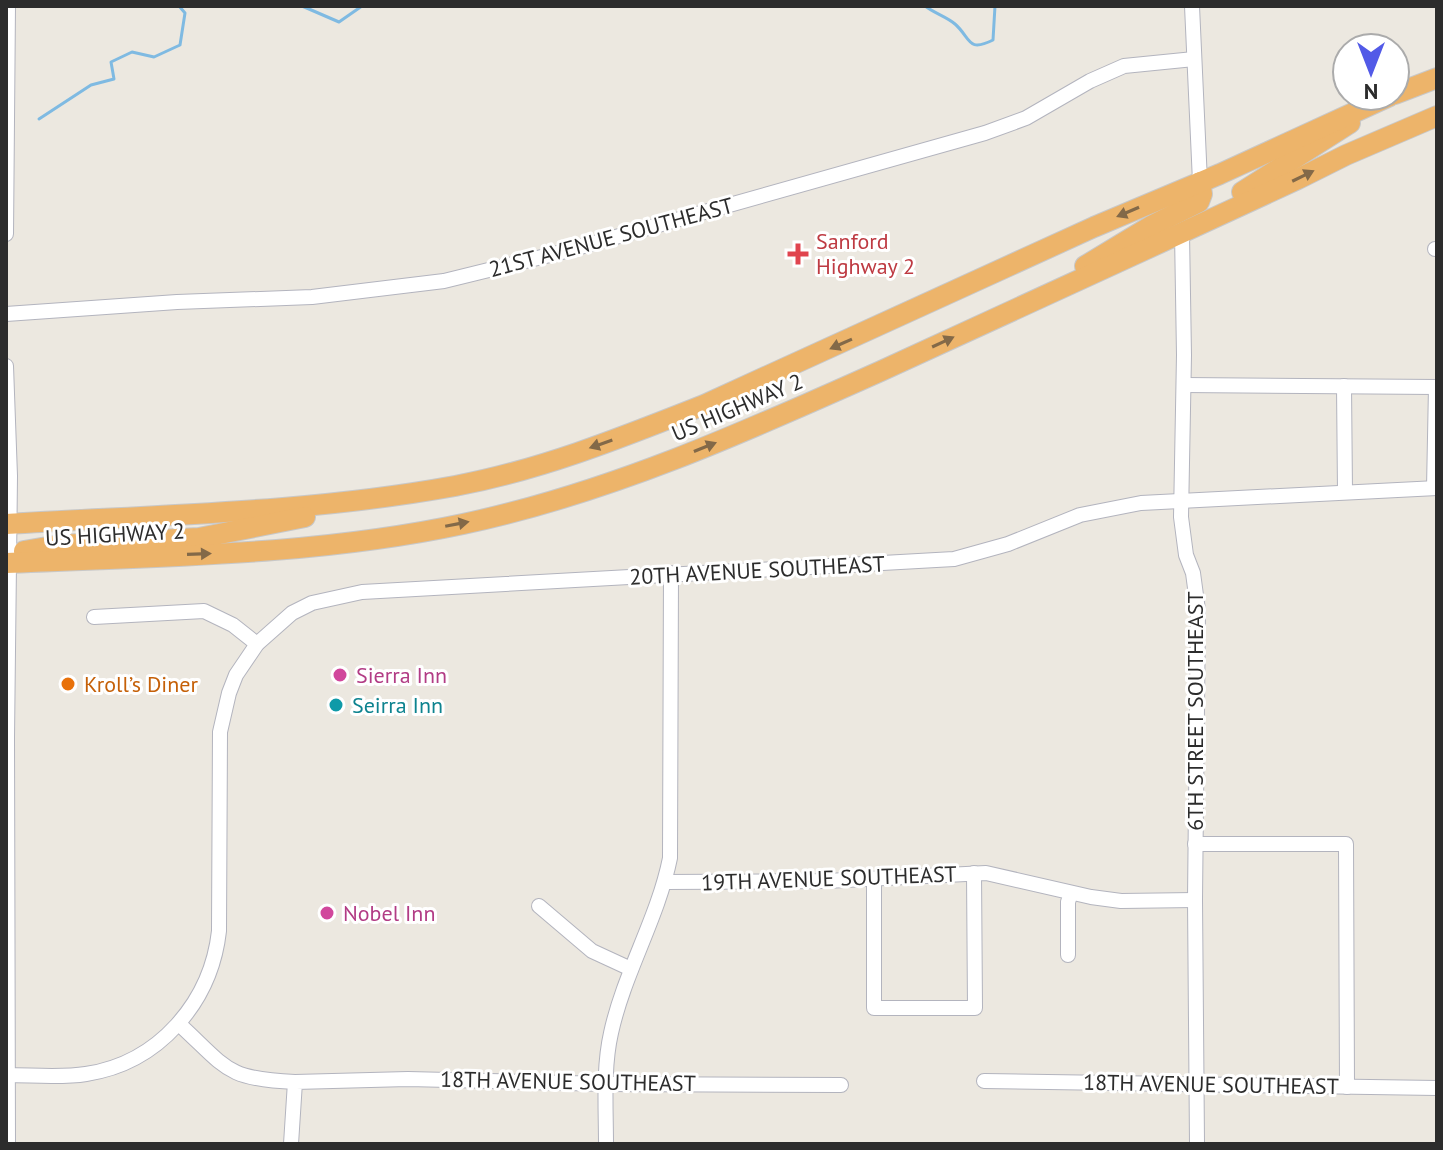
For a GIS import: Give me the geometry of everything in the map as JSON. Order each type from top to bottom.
[{"type":"highway","name":"US HIGHWAY 2","points":[[1411,88],[1437,78]]},
{"type":"highway","name":"US HIGHWAY 2","points":[[7,527],[367,499],[456,486],[518,471],[704,405],[1354,112]]},
{"type":"highway","points":[[1182,233],[1183,224],[1190,217],[1262,180],[1365,112]]},
{"type":"highway","name":"US HIGHWAY 2","points":[[8,563],[280,550],[463,524],[577,495],[638,474],[769,420],[1437,116]]},
{"type":"highway","points":[[1004,314],[1115,246],[1199,202],[1202,194],[1200,182]]},
{"type":"highway","points":[[8,563],[18,553],[59,545],[199,538],[230,533],[367,499]]},
{"type":"street","points":[[6,234],[8,6]]},
{"type":"street","points":[[1192,6],[1200,182]]},
{"type":"street","name":"21ST AVENUE SOUTHEAST","points":[[6,314],[177,302],[312,297],[444,281],[566,251],[985,133],[1026,118],[1090,81],[1124,66],[1194,59]]},
{"type":"street","name":"6TH STREET SOUTHEAST","points":[[1182,233],[1184,385],[1181,500],[1186,555],[1193,573],[1198,610],[1195,844],[1197,1144]]},
{"type":"street","points":[[6,366],[8,1144]]},
{"type":"street","points":[[1184,385],[1436,387],[1436,488]]},
{"type":"street","points":[[1344,386],[1345,492]]},
{"type":"street","name":"20TH AVENUE SOUTHEAST","points":[[257,644],[292,613],[312,603],[348,594],[954,559],[1008,544],[1080,515],[1141,503],[1436,488]]},
{"type":"street","points":[[606,1144],[610,1037],[631,969],[665,882],[670,832],[671,573]]},
{"type":"street","points":[[7,1075],[85,1074],[114,1067],[157,1044],[179,1024],[201,994],[216,953],[219,931],[220,732],[236,675],[257,644],[233,625],[204,611],[94,617]]},
{"type":"street","points":[[1195,844],[1346,844],[1347,1087]]},
{"type":"street","points":[[874,879],[874,1008],[975,1008],[974,873]]},
{"type":"street","name":"19TH AVENUE SOUTHEAST","points":[[665,882],[874,879],[974,873],[1001,875],[1071,893],[1121,901],[1195,900]]},
{"type":"street","points":[[1068,955],[1068,902],[1071,893]]},
{"type":"street","points":[[539,906],[592,951],[631,969]]},
{"type":"street","name":"18TH AVENUE SOUTHEAST","points":[[179,1024],[214,1059],[235,1073],[261,1080],[841,1085]]},
{"type":"street","name":"18TH AVENUE SOUTHEAST","points":[[984,1081],[1437,1088]]},
{"type":"street","points":[[291,1144],[295,1082]]},
{"type":"waterway","points":[[39,119],[91,85],[114,79],[111,62],[132,52],[154,57],[180,45],[185,13],[179,6]]},
{"type":"waterway","points":[[302,6],[339,22],[362,6]]},
{"type":"waterway","points":[[925,6],[952,22],[970,42],[978,45],[993,40],[995,6]]},
{"type":"place","name":"Sanford Highway 2","points":[[798,254]]},
{"type":"place","name":"Sierra Inn","points":[[340,675]]},
{"type":"place","name":"Kroll’s Diner","points":[[68,684]]},
{"type":"place","name":"Seirra Inn","points":[[336,705]]},
{"type":"place","name":"Nobel Inn","points":[[327,913]]}]
